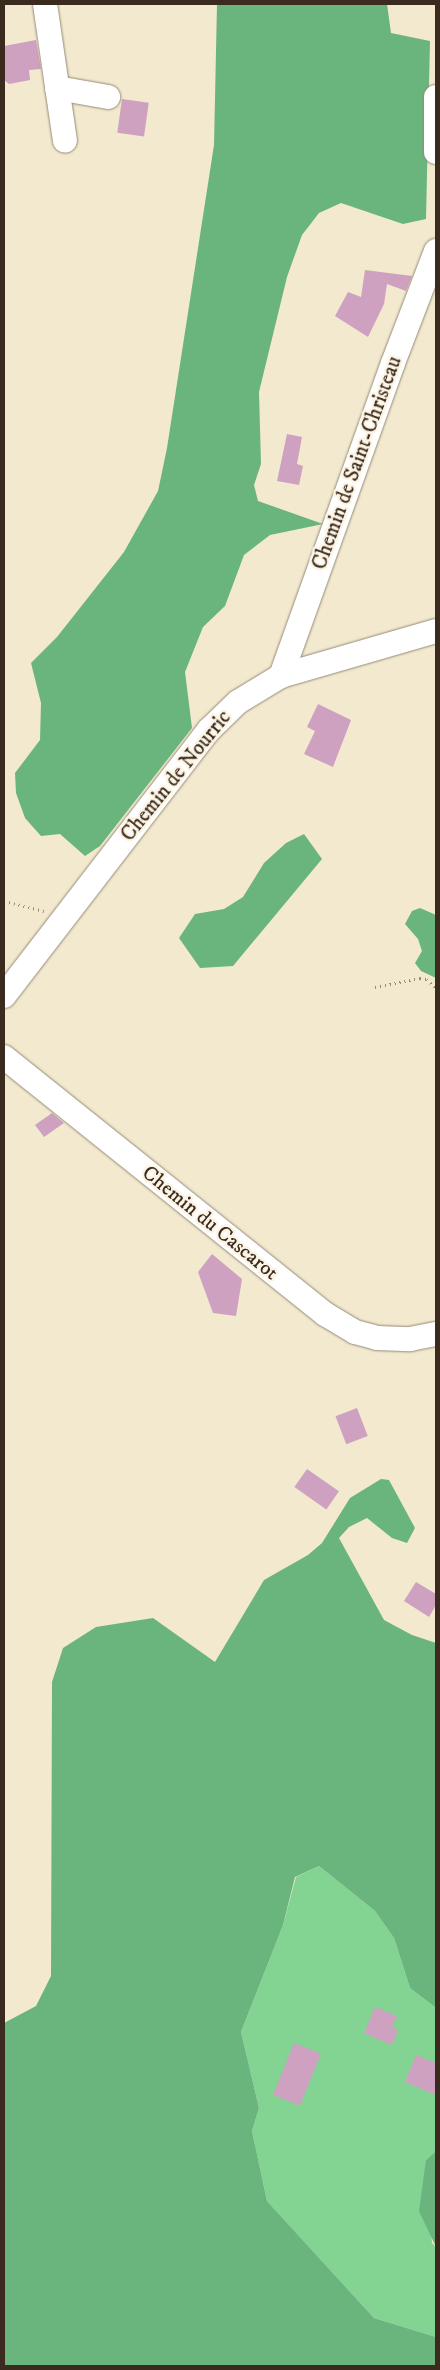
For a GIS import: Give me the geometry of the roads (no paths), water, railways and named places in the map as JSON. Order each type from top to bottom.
[{"type":"street","points":[[45,4],[65,141]]},
{"type":"street","points":[[57,88],[108,97]]},
{"type":"street","points":[[436,97],[436,152]]},
{"type":"street","name":"Chemin de Saint-Christeau","points":[[281,676],[393,362],[436,251]]},
{"type":"street","name":"Chemin de Nourric","points":[[4,996],[208,730],[238,702],[281,676],[436,631]]},
{"type":"street","name":"Chemin du Cascarot","points":[[4,1057],[325,1314],[355,1332],[377,1338],[410,1339],[436,1334]]}]
